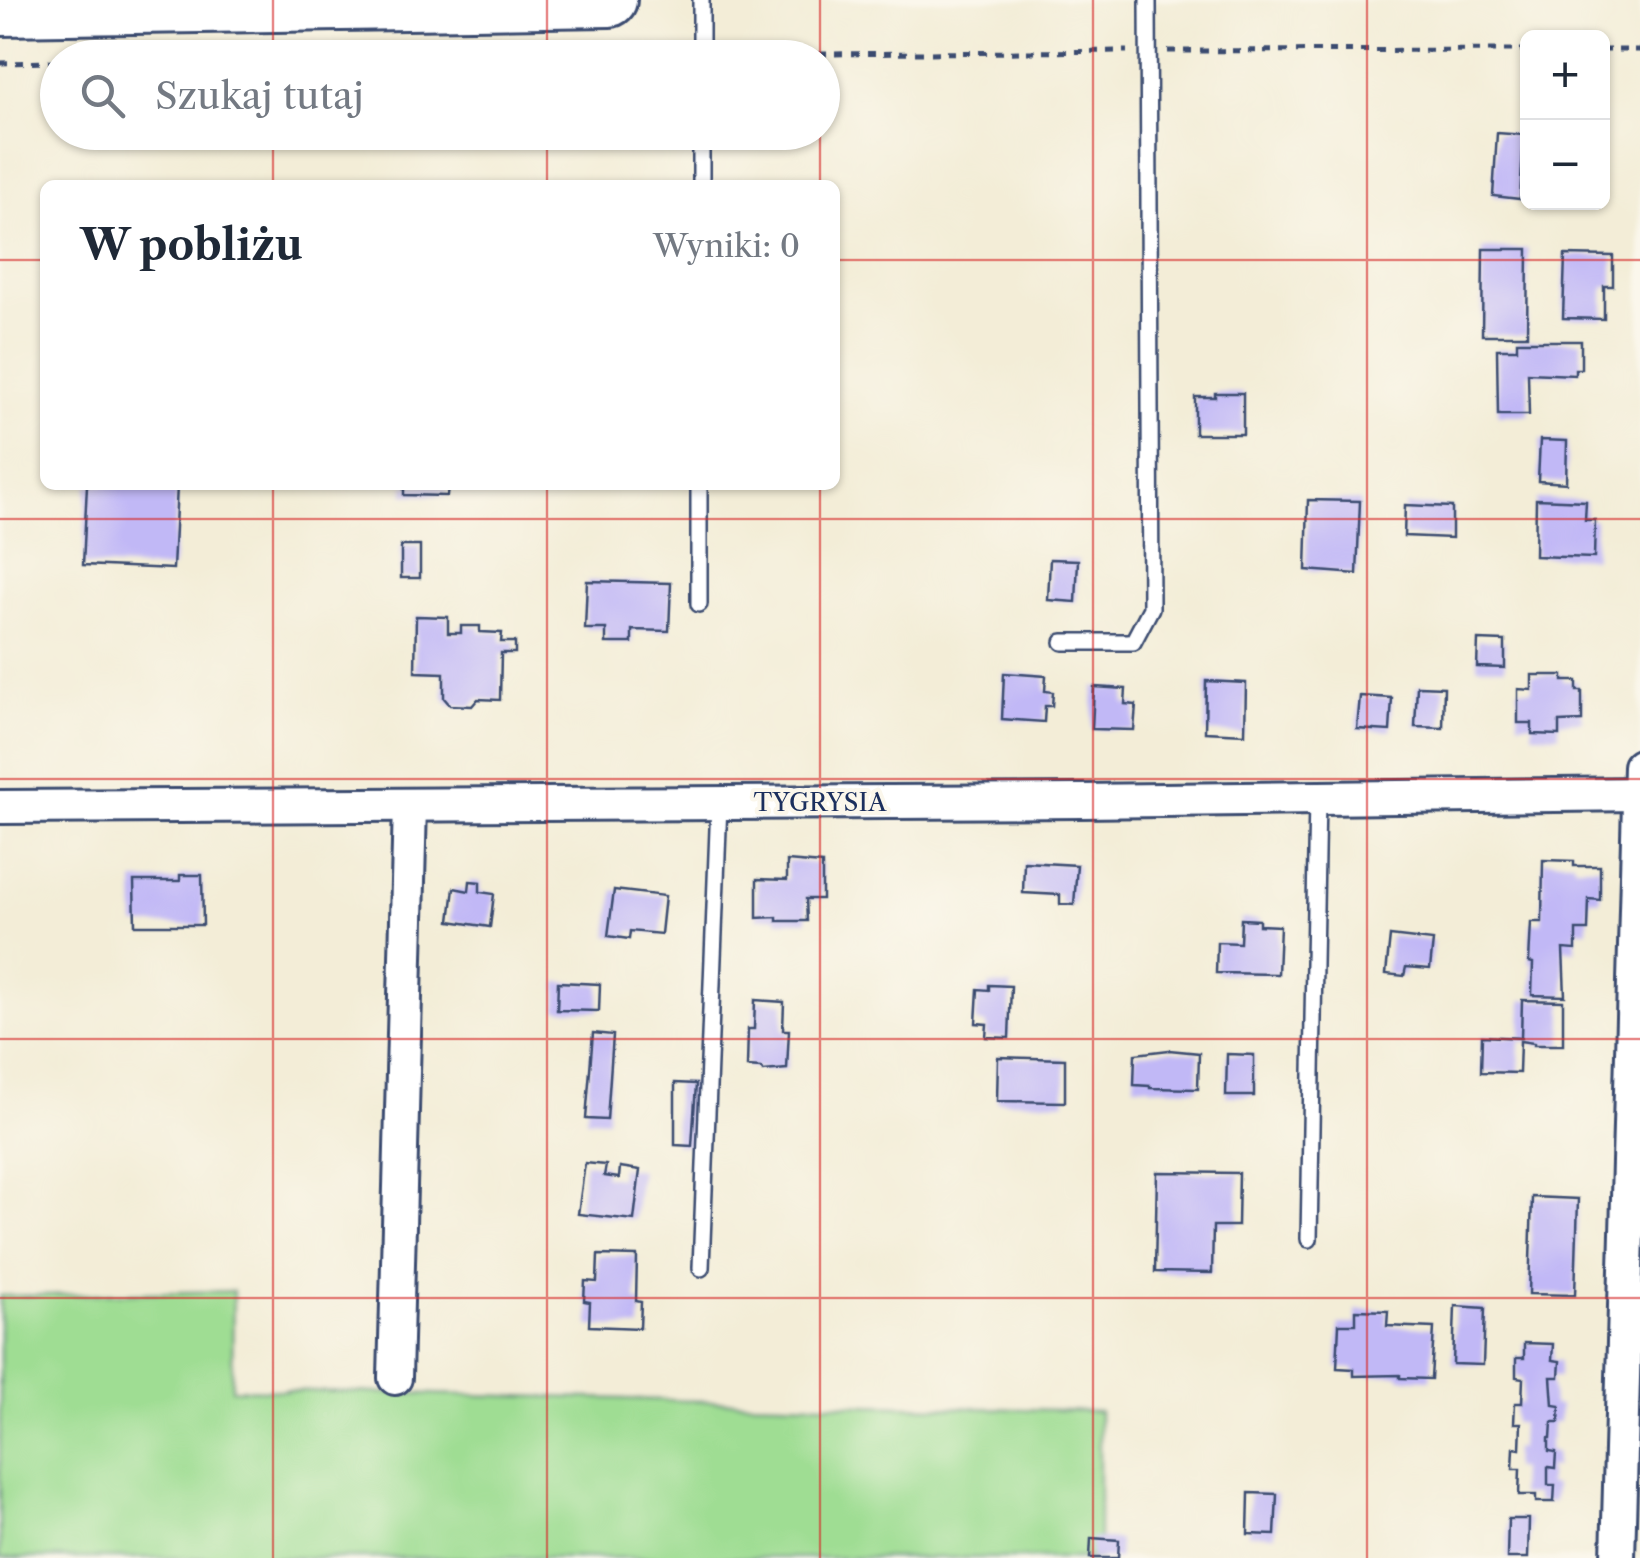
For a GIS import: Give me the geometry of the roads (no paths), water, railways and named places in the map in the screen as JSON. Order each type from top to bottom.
[{"type":"main road","points":[[0,9],[610,0]]},
{"type":"street","points":[[1618,1558],[1631,1405],[1640,766]]},
{"type":"street","name":"TYGRYSIA","points":[[0,807],[1640,794]]},
{"type":"street","points":[[394,1378],[410,805]]},
{"type":"lane","points":[[701,0],[701,40]]},
{"type":"lane","points":[[1063,642],[1133,642],[1152,608],[1148,0]]},
{"type":"lane","points":[[700,180],[701,150]]},
{"type":"lane","points":[[699,604],[700,490]]},
{"type":"lane","points":[[1309,1240],[1317,798]]},
{"type":"lane","points":[[701,1268],[719,803]]}]
